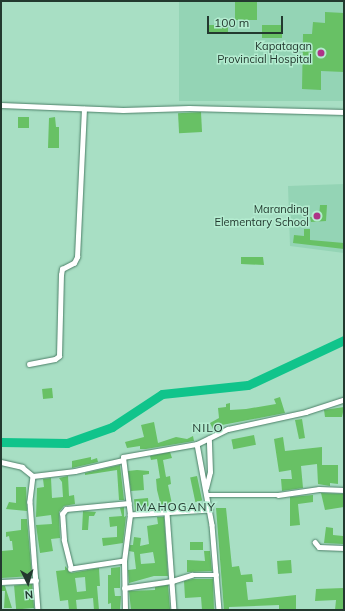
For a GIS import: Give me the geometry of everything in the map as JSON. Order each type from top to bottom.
[{"type":"street","points":[[1,105],[84,109],[344,112]]},
{"type":"street","points":[[29,364],[55,359],[59,356],[62,269],[74,263],[77,257],[84,109]]},
{"type":"street","points":[[125,610],[124,561],[130,515],[123,460],[126,454],[196,444],[209,439],[228,428],[306,412],[344,400]]},
{"type":"street","points":[[206,488],[210,472],[209,439]]},
{"type":"street","points":[[196,444],[210,510],[219,610]]},
{"type":"street","points":[[1,462],[22,467],[33,476],[75,471],[123,460]]},
{"type":"street","points":[[33,476],[30,502],[38,610]]},
{"type":"street","points":[[207,494],[278,495],[319,489],[344,490]]},
{"type":"street","points":[[124,561],[71,569],[64,540],[62,514],[66,509],[128,503]]},
{"type":"street","points":[[130,515],[210,510]]},
{"type":"street","points":[[167,513],[174,610]]},
{"type":"street","points":[[315,542],[319,547],[344,548]]},
{"type":"street","points":[[124,588],[172,581],[192,575],[217,575]]},
{"type":"street","points":[[1,582],[36,580]]},
{"type":"shaded area","points":[[179,1],[344,1],[344,101],[179,101]]},
{"type":"shaded area","name":"Maranding Elementary School","points":[[344,184],[344,253],[290,246],[288,186]]},
{"type":"building","points":[[235,1],[257,1],[257,20],[235,20]]},
{"type":"building","points":[[325,12],[344,13],[344,72],[321,71],[321,90],[302,89],[303,34],[312,34],[313,22],[325,23]]},
{"type":"building","points":[[207,25],[228,25],[228,34],[207,34]]},
{"type":"building","points":[[262,25],[282,25],[282,38],[262,38]]},
{"type":"building","points":[[201,112],[202,132],[179,133],[178,113]]},
{"type":"building","points":[[18,117],[29,117],[29,128],[18,128]]},
{"type":"building","points":[[55,117],[56,127],[59,127],[59,148],[48,148],[49,118]]},
{"type":"building","points":[[320,205],[327,205],[326,221],[311,222],[310,217],[319,217]]},
{"type":"building","points":[[304,229],[310,229],[310,240],[344,243],[344,249],[293,243],[294,235],[304,236]]},
{"type":"building","points":[[241,257],[263,257],[264,265],[241,264]]},
{"type":"building","points":[[52,388],[53,398],[43,399],[42,389]]},
{"type":"building","points":[[280,397],[285,413],[222,425],[213,429],[210,423],[219,418],[218,408],[226,407],[226,404],[230,403],[230,410],[246,409],[276,404],[274,399]]},
{"type":"building","points":[[344,407],[342,417],[325,417],[324,410]]},
{"type":"building","points":[[302,419],[305,438],[299,439],[295,420]]},
{"type":"building","points":[[154,422],[158,443],[176,437],[187,439],[193,436],[194,441],[146,449],[140,449],[140,446],[127,448],[125,442],[144,437],[141,425]]},
{"type":"building","points":[[254,435],[256,445],[233,449],[231,439]]},
{"type":"building","points":[[283,437],[285,451],[322,447],[322,465],[338,465],[338,484],[330,483],[330,486],[318,484],[317,464],[301,466],[303,488],[282,491],[281,479],[292,479],[291,470],[279,472],[274,439]]},
{"type":"building","points":[[170,452],[172,458],[163,460],[166,477],[170,476],[171,484],[168,485],[172,504],[161,506],[156,479],[160,478],[157,459],[151,460],[150,456]]},
{"type":"building","points":[[91,457],[91,460],[97,458],[98,462],[72,468],[72,461]]},
{"type":"building","points":[[120,465],[124,500],[119,500],[117,470],[85,475],[85,473]]},
{"type":"building","points":[[128,471],[149,471],[149,474],[143,475],[144,490],[131,491]]},
{"type":"building","points":[[68,476],[69,496],[74,495],[75,504],[64,506],[59,512],[60,538],[51,539],[53,551],[40,553],[36,525],[52,524],[51,515],[36,517],[37,488],[44,487],[43,479],[51,478],[52,498],[63,497],[62,482],[59,478]]},
{"type":"building","points":[[197,476],[202,500],[195,502],[190,477]]},
{"type":"building","points":[[16,487],[26,487],[27,511],[6,509],[9,502],[16,503]]},
{"type":"building","points":[[321,493],[344,494],[344,507],[325,510]]},
{"type":"building","points":[[313,495],[313,502],[298,504],[300,525],[290,526],[290,497]]},
{"type":"building","points":[[148,498],[149,510],[135,511],[134,499]]},
{"type":"building","points":[[124,507],[124,517],[126,516],[123,543],[103,546],[102,538],[117,537],[117,526],[110,527],[109,517],[122,516],[120,508]]},
{"type":"building","points":[[216,508],[226,508],[232,567],[239,566],[241,575],[252,574],[253,582],[246,582],[248,600],[296,595],[296,610],[279,610],[279,605],[229,607],[229,610],[224,610]]},
{"type":"building","points":[[83,511],[96,512],[94,516],[89,516],[88,530],[82,530]]},
{"type":"building","points":[[157,517],[164,517],[168,576],[154,576],[129,583],[128,570],[136,569],[134,552],[129,551],[130,545],[133,545],[134,537],[141,538],[140,546],[149,544],[147,526],[158,524]],"holes":[[[153,552],[155,563],[141,564],[140,554]]]},
{"type":"building","points":[[21,519],[27,519],[32,576],[1,578],[2,551],[13,550],[12,541],[10,541],[9,536],[6,537],[6,532],[21,530]]},
{"type":"building","points":[[326,527],[333,528],[333,535],[343,536],[343,544],[324,543]]},
{"type":"building","points":[[190,542],[203,542],[203,550],[190,550]]},
{"type":"building","points":[[204,551],[210,551],[212,571],[187,572],[187,560],[205,561]]},
{"type":"building","points":[[291,560],[292,573],[278,574],[277,561]]},
{"type":"building","points":[[65,566],[71,573],[99,568],[100,586],[97,586],[99,610],[94,610],[93,598],[76,600],[77,610],[69,610],[68,600],[60,601],[56,571],[65,570]],"holes":[[[85,577],[86,591],[77,592],[75,578]]]},
{"type":"building","points":[[120,567],[120,588],[114,588],[115,596],[121,596],[120,610],[111,610],[111,603],[108,604],[108,575],[111,575],[111,568]]},
{"type":"building","points":[[193,579],[213,579],[214,610],[202,610],[201,597],[185,598],[184,581]]},
{"type":"building","points":[[32,584],[34,608],[16,609],[14,586]]},
{"type":"building","points":[[168,585],[170,609],[131,610],[129,591],[155,590],[155,587]]},
{"type":"building","points":[[1,586],[5,586],[12,608],[4,608],[5,591],[1,591]]},
{"type":"building","points":[[344,588],[344,610],[335,610],[336,600],[315,601],[316,589]]},
{"type":"waterway","points":[[1,442],[67,443],[112,427],[162,394],[248,385],[344,340]]},
{"type":"place","name":"Kapatagan Provincial Hospital","points":[[321,53]]},
{"type":"place","name":"Maranding Elementary School","points":[[317,216]]},
{"type":"district","name":"NILO","points":[[208,428]]},
{"type":"district","name":"MAHOGANY","points":[[176,507]]}]
